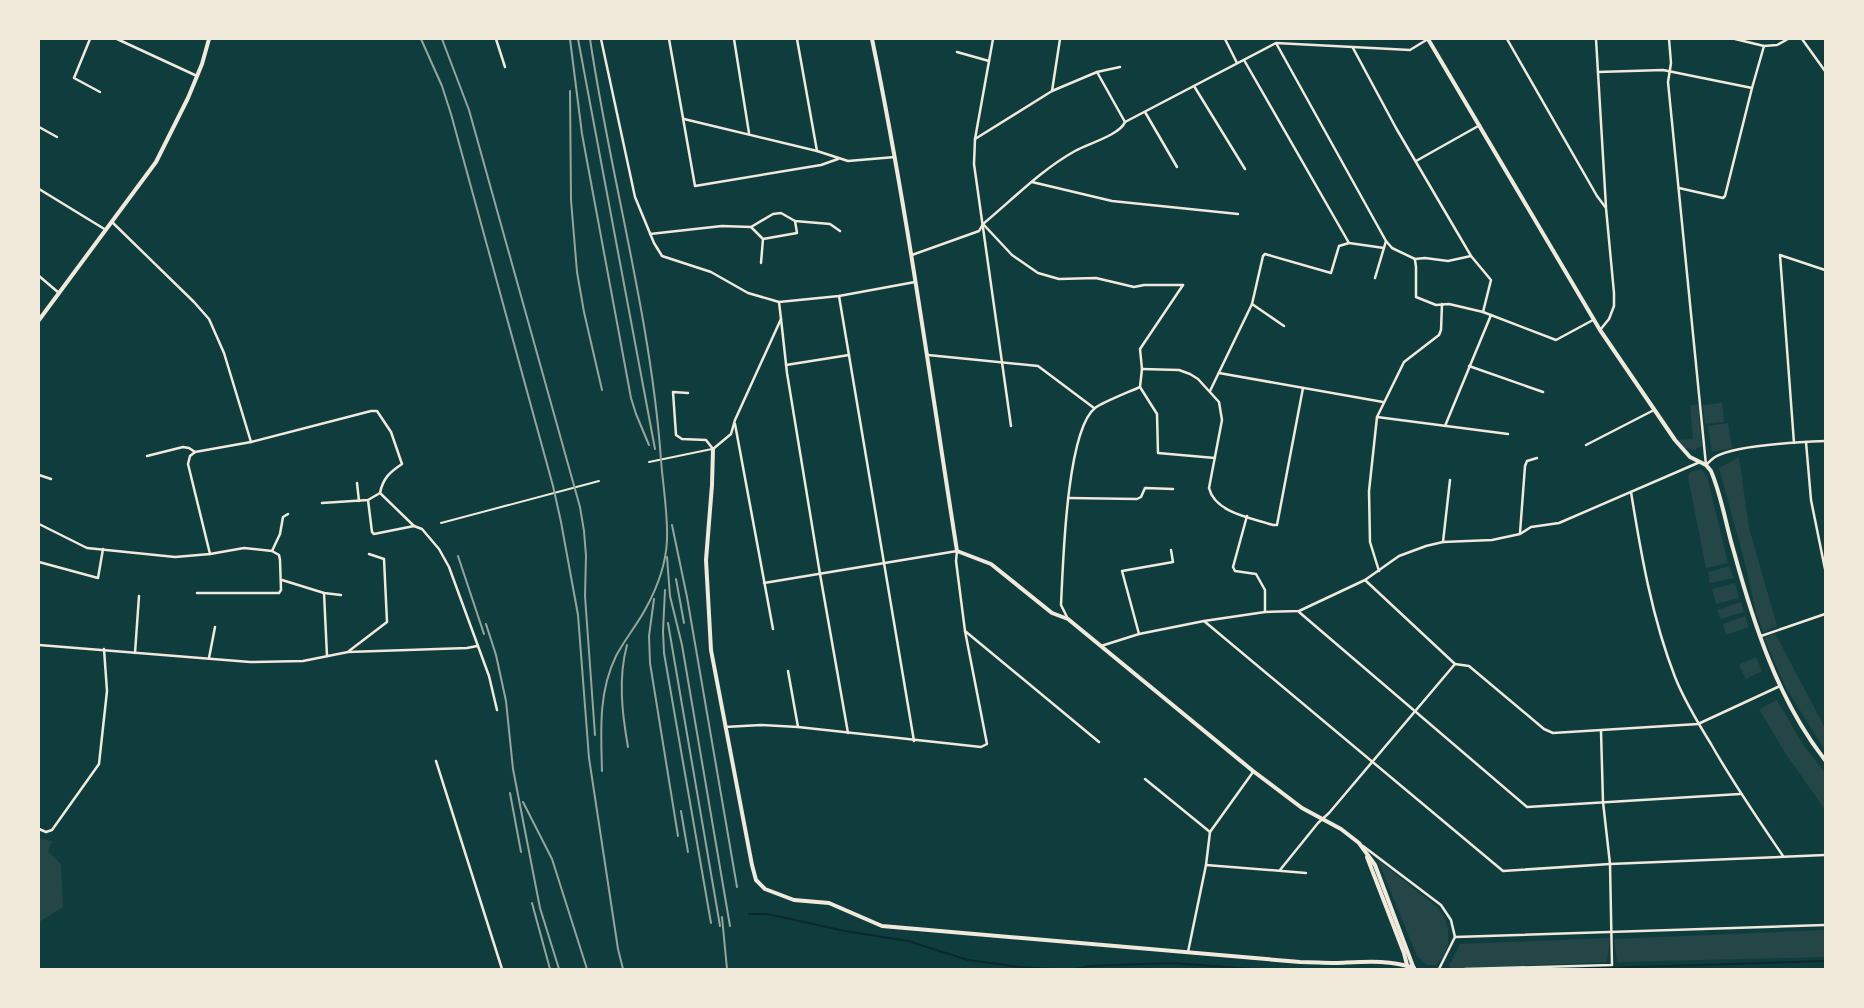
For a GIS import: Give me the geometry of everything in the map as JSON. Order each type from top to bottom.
[{"type":"street","points":[[90,39],[74,78],[100,92]]},
{"type":"street","points":[[117,39],[197,76]]},
{"type":"street","points":[[39,320],[156,162],[175,127],[197,76],[209,39]]},
{"type":"street","points":[[496,39],[505,67]]},
{"type":"street","points":[[601,39],[635,197],[647,228],[662,256],[711,272],[748,292],[779,302],[839,296],[916,282]]},
{"type":"street","points":[[669,39],[695,186],[821,164],[838,159]]},
{"type":"street","points":[[734,39],[750,134]]},
{"type":"street","points":[[797,39],[817,151]]},
{"type":"street","points":[[725,727],[798,726],[914,741],[985,746],[987,744],[965,631],[956,561],[957,551],[912,255],[872,39]]},
{"type":"street","points":[[993,39],[975,139],[974,164],[1011,426]]},
{"type":"street","points":[[1052,91],[1060,39]]},
{"type":"street","points":[[1225,39],[1237,64]]},
{"type":"street","points":[[1124,122],[1276,43],[1410,50],[1428,39],[1593,320],[1683,450],[1690,457],[1706,465]]},
{"type":"street","points":[[1507,39],[1597,196],[1606,208]]},
{"type":"street","points":[[1596,39],[1606,208],[1614,277],[1614,306],[1609,319],[1600,330]]},
{"type":"street","points":[[1669,39],[1671,63],[1668,82],[1706,465],[1712,474],[1759,637],[1780,686],[1803,727],[1825,760]]},
{"type":"street","points":[[1735,39],[1764,46],[1777,45],[1788,39]]},
{"type":"street","points":[[1802,39],[1825,71]]},
{"type":"street","points":[[1276,43],[1392,248],[1415,259],[1426,258],[1448,261],[1471,256]]},
{"type":"street","points":[[1679,188],[1723,198],[1725,196],[1764,46]]},
{"type":"street","points":[[1353,47],[1396,128],[1471,256],[1490,280],[1483,312]]},
{"type":"street","points":[[957,52],[990,61]]},
{"type":"street","points":[[1244,60],[1349,243]]},
{"type":"street","points":[[975,139],[1052,91],[1097,72],[1120,67]]},
{"type":"street","points":[[1598,72],[1669,70],[1752,88]]},
{"type":"street","points":[[912,255],[979,230],[983,224],[1044,171],[1076,151],[1117,132],[1124,126],[1123,118],[1097,72]]},
{"type":"street","points":[[1194,86],[1245,169]]},
{"type":"street","points":[[1145,112],[1177,167]]},
{"type":"street","points":[[684,119],[817,151],[838,159],[852,161],[895,157]]},
{"type":"street","points":[[1416,161],[1480,125]]},
{"type":"street","points":[[39,127],[57,137]]},
{"type":"street","points":[[1032,182],[1112,201],[1238,214]]},
{"type":"street","points":[[39,189],[106,230]]},
{"type":"street","points":[[650,234],[722,226],[751,227],[781,212],[795,221],[830,224],[840,231]]},
{"type":"street","points":[[763,239],[797,233],[795,221]]},
{"type":"street","points":[[112,222],[194,302],[209,320],[224,353],[251,442]]},
{"type":"street","points":[[983,224],[1012,255],[1038,273],[1059,279],[1096,278],[1134,287],[1144,284],[1183,285],[1140,349],[1142,369],[1140,388],[1157,414],[1158,453],[1215,458]]},
{"type":"street","points":[[751,227],[763,239],[761,263]]},
{"type":"street","points":[[1375,278],[1386,240]]},
{"type":"street","points":[[1210,390],[1252,304],[1265,254],[1331,273],[1339,246],[1349,243],[1384,248]]},
{"type":"street","points":[[1794,443],[1780,255],[1825,270]]},
{"type":"street","points":[[1415,259],[1416,297],[1436,305],[1442,304],[1483,312],[1556,340],[1593,320]]},
{"type":"street","points":[[39,276],[59,293]]},
{"type":"street","points":[[839,296],[914,741]]},
{"type":"street","points":[[779,302],[786,365],[848,733]]},
{"type":"street","points":[[1252,304],[1284,326]]},
{"type":"street","points":[[1379,570],[1370,542],[1370,491],[1377,417],[1404,362],[1439,335],[1441,330],[1442,304]]},
{"type":"street","points":[[1445,426],[1491,315]]},
{"type":"street","points":[[648,462],[713,449],[731,434],[735,420],[781,319]]},
{"type":"street","points":[[926,354],[1038,366],[1094,408]]},
{"type":"street","points":[[786,365],[849,355]]},
{"type":"street","points":[[1469,366],[1544,392]]},
{"type":"street","points":[[1142,369],[1179,370],[1198,379],[1210,390],[1219,402],[1223,414],[1209,488],[1210,494],[1224,509],[1273,525],[1277,524],[1303,388]]},
{"type":"street","points":[[1219,373],[1383,402]]},
{"type":"street","points":[[1068,619],[1061,606],[1067,509],[1080,434],[1094,408],[1140,388]]},
{"type":"street","points":[[688,393],[673,392],[676,435],[682,439],[706,440],[713,449],[706,560],[711,650],[752,866],[756,880],[765,889],[794,900],[829,903],[882,926],[1324,963],[1388,962],[1414,969]]},
{"type":"street","points":[[1586,446],[1654,410]]},
{"type":"street","points":[[210,554],[188,464],[190,456],[195,452],[251,442],[376,411],[381,415],[391,432],[402,464],[392,470],[386,477],[380,493],[368,500],[322,504]]},
{"type":"street","points":[[1377,417],[1508,434]]},
{"type":"street","points":[[735,420],[773,629]]},
{"type":"street","points":[[1706,465],[1716,457],[1732,451],[1825,441]]},
{"type":"street","points":[[1806,442],[1810,500],[1825,569]]},
{"type":"street","points":[[147,456],[185,447],[195,452]]},
{"type":"street","points":[[1520,534],[1525,466],[1527,461],[1537,458]]},
{"type":"street","points":[[1101,646],[1139,634],[1204,621],[1265,612],[1299,611],[1366,580],[1399,556],[1426,546],[1444,542],[1492,540],[1520,534],[1531,526],[1560,523],[1700,462]]},
{"type":"street","points":[[39,475],[51,479]]},
{"type":"street","points":[[1444,542],[1450,480]]},
{"type":"street","points":[[441,523],[599,481]]},
{"type":"street","points":[[357,483],[359,501]]},
{"type":"street","points":[[1069,498],[1137,498],[1141,497],[1145,488],[1173,489]]},
{"type":"street","points":[[1631,492],[1640,550],[1657,620],[1675,677],[1698,724],[1740,794],[1783,856]]},
{"type":"street","points":[[380,493],[414,526],[422,529],[439,549],[446,561],[489,676],[496,710]]},
{"type":"street","points":[[368,500],[372,532],[374,534],[414,526]]},
{"type":"street","points":[[272,551],[280,534],[283,518],[288,514]]},
{"type":"street","points":[[1247,516],[1233,567],[1235,571],[1256,574],[1265,590],[1265,612]]},
{"type":"street","points":[[39,524],[86,548],[175,556],[210,554],[244,548],[272,551],[279,555],[281,580],[281,590],[279,593],[197,593]]},
{"type":"street","points":[[39,562],[98,578],[103,549]]},
{"type":"street","points":[[1139,634],[1122,571],[1173,562],[1171,550]]},
{"type":"street","points":[[764,582],[957,551],[991,564],[1052,612],[1068,619],[1253,771],[1302,808],[1341,829],[1441,905],[1450,920],[1455,937],[1439,969]]},
{"type":"street","points":[[348,652],[387,622],[384,559],[369,554]]},
{"type":"street","points":[[281,580],[324,593],[341,595]]},
{"type":"street","points":[[1366,580],[1455,664],[1469,666],[1549,732],[1601,731],[1698,724],[1780,686]]},
{"type":"street","points":[[324,593],[327,656]]},
{"type":"street","points":[[135,653],[139,596]]},
{"type":"street","points":[[1299,611],[1527,807],[1740,794]]},
{"type":"street","points":[[1759,637],[1825,614]]},
{"type":"street","points":[[1204,621],[1503,871],[1610,864],[1825,855]]},
{"type":"street","points":[[210,658],[215,627]]},
{"type":"street","points":[[965,631],[1099,742]]},
{"type":"street","points":[[39,645],[250,662],[303,661],[348,652],[467,648],[477,646]]},
{"type":"street","points":[[39,829],[46,832],[52,830],[98,767],[107,691],[104,649]]},
{"type":"street","points":[[1280,870],[1455,664]]},
{"type":"street","points":[[788,671],[798,726]]},
{"type":"street","points":[[1465,969],[1612,965],[1610,864],[1604,802],[1601,731]]},
{"type":"street","points":[[436,761],[502,969]]},
{"type":"street","points":[[1188,952],[1206,865],[1210,832],[1253,771]]},
{"type":"street","points":[[1144,779],[1210,832]]},
{"type":"street","points":[[1359,843],[1375,865],[1414,969]]},
{"type":"street","points":[[1364,850],[1408,968]]},
{"type":"street","points":[[1206,865],[1306,873]]},
{"type":"street","points":[[1455,937],[1825,926]]},
{"type":"shaded area","points":[[1722,403],[1724,422],[1705,424],[1703,405]]},
{"type":"shaded area","points":[[1698,404],[1702,447],[1696,448],[1696,450],[1684,448],[1678,440],[1693,439],[1690,406]]},
{"type":"shaded area","points":[[1728,423],[1732,448],[1712,452],[1708,426]]},
{"type":"shaded area","points":[[1739,457],[1749,528],[1777,626],[1763,632],[1756,612],[1746,567],[1719,468]]},
{"type":"shaded area","points":[[1702,470],[1707,476],[1728,563],[1706,568],[1688,477],[1690,472]]},
{"type":"shaded area","points":[[1729,566],[1734,578],[1710,583],[1708,572]]},
{"type":"shaded area","points":[[1735,583],[1739,598],[1716,604],[1712,589]]},
{"type":"shaded area","points":[[1741,602],[1744,612],[1721,619],[1717,610]]},
{"type":"shaded area","points":[[1745,616],[1749,627],[1726,635],[1723,624]]},
{"type":"shaded area","points":[[1775,633],[1825,728],[1825,750],[1786,688],[1764,638]]},
{"type":"shaded area","points":[[1756,657],[1762,671],[1746,679],[1739,665]]},
{"type":"shaded area","points":[[1777,700],[1802,743],[1825,773],[1825,810],[1784,751],[1759,709]]},
{"type":"shaded area","points":[[39,838],[52,841],[48,852],[61,864],[63,907],[39,922]]},
{"type":"shaded area","points":[[1378,860],[1437,907],[1445,918],[1448,930],[1448,944],[1444,955],[1436,965],[1428,965],[1417,956]]},
{"type":"shaded area","points":[[1825,930],[1825,957],[1617,962],[1614,939]]},
{"type":"shaded area","points":[[1610,938],[1607,962],[1452,969],[1449,966],[1460,944]]},
{"type":"waterway","points":[[749,914],[767,914],[845,931],[908,941],[968,960],[1020,967],[1054,969]]},
{"type":"waterway","points":[[1571,969],[1825,961]]},
{"type":"waterway","points":[[1076,969],[1089,966],[1171,963],[1254,969]]},
{"type":"railway","points":[[421,39],[442,86],[451,114],[553,486],[561,522],[578,615],[589,758],[618,949],[623,969]]},
{"type":"railway","points":[[442,39],[469,110],[580,507],[586,556],[585,596],[595,735]]},
{"type":"railway","points":[[570,39],[582,134],[631,398],[649,445]]},
{"type":"railway","points":[[578,39],[655,449]]},
{"type":"railway","points":[[590,39],[649,354],[656,407],[667,530],[665,558],[657,584],[650,600],[616,656],[606,684],[602,713],[602,771]]},
{"type":"railway","points":[[570,91],[571,200],[577,272],[602,390]]},
{"type":"railway","points":[[672,525],[687,597],[737,887]]},
{"type":"railway","points":[[458,556],[484,634]]},
{"type":"railway","points":[[667,557],[670,596],[682,645],[730,926]]},
{"type":"railway","points":[[676,579],[684,623]]},
{"type":"railway","points":[[665,590],[664,653],[711,923]]},
{"type":"railway","points":[[654,599],[649,636],[650,663],[678,836]]},
{"type":"railway","points":[[668,623],[720,926]]},
{"type":"railway","points":[[486,624],[496,655],[506,701],[513,769],[540,908],[559,969]]},
{"type":"railway","points":[[627,645],[624,657],[622,696],[628,747]]},
{"type":"railway","points":[[510,793],[521,852]]},
{"type":"railway","points":[[523,802],[552,859],[587,969]]},
{"type":"railway","points":[[681,811],[688,852]]},
{"type":"railway","points":[[532,903],[550,969]]},
{"type":"railway","points":[[722,917],[727,969]]}]
